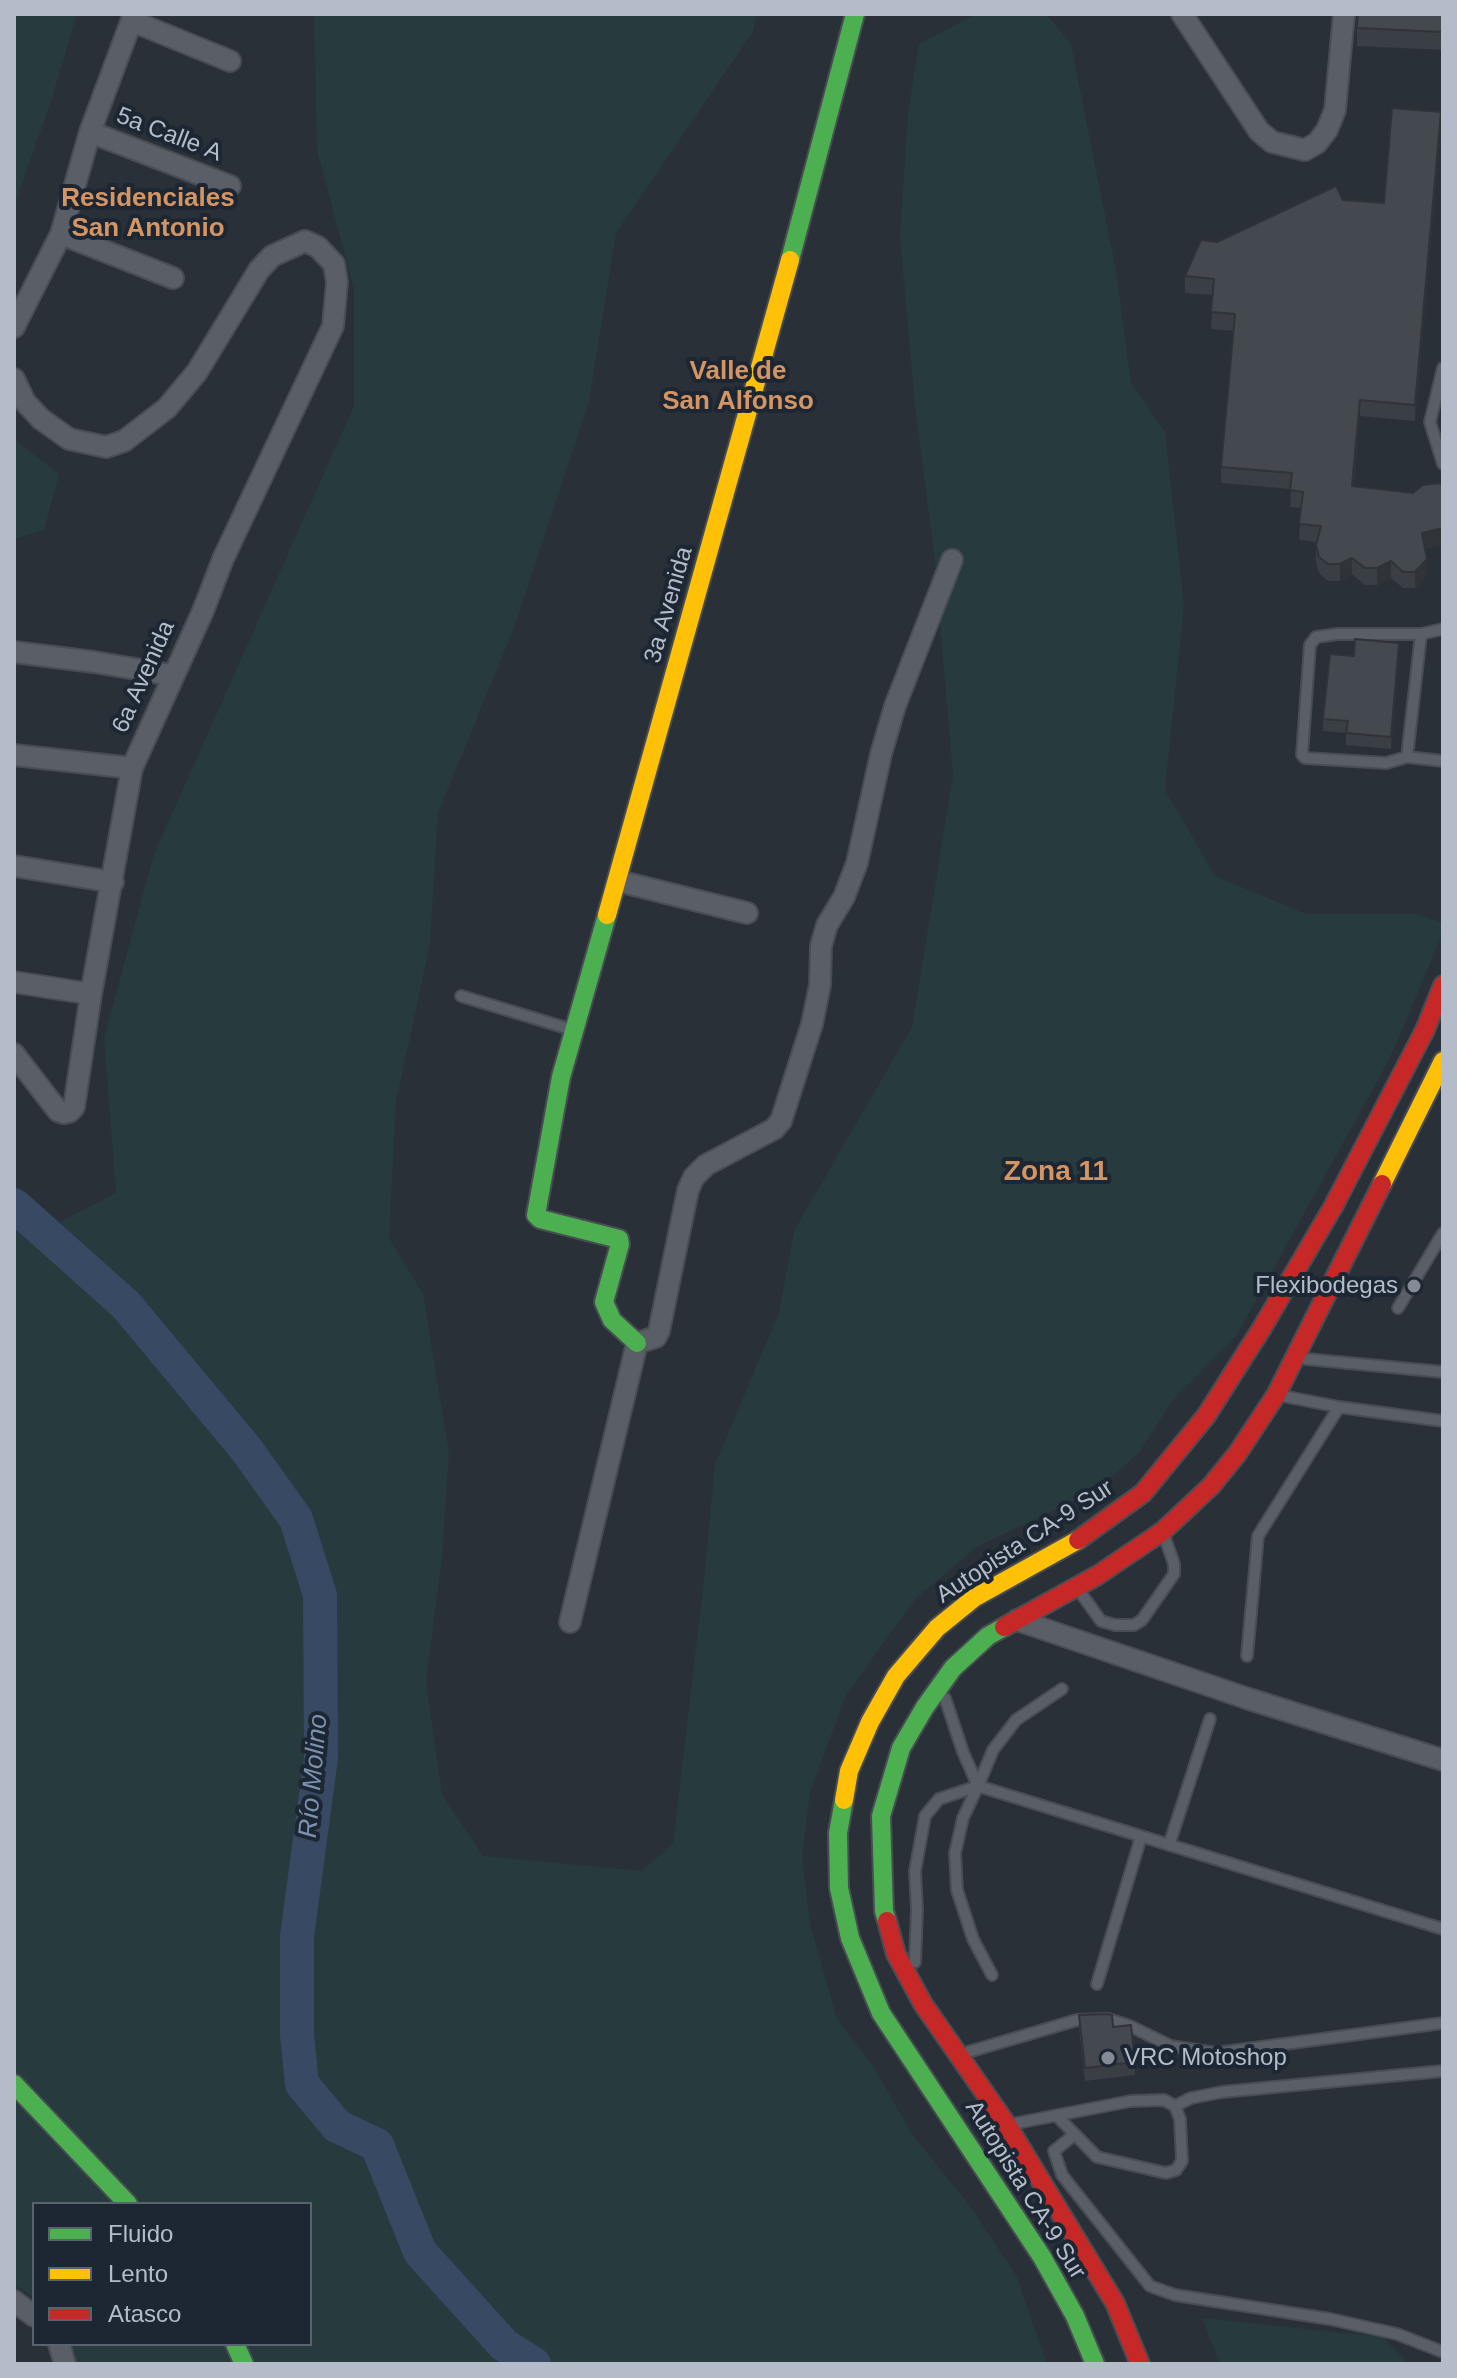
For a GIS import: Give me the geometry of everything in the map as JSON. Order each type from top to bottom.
[{"type":"main road","name":"3a Avenida","points":[[637,1343],[612,1320],[604,1302],[619,1239],[540,1219],[536,1210],[561,1077],[821,150],[855,14]]},
{"type":"main road","points":[[1279,1343],[1340,1194],[1425,1030],[1443,985]]},
{"type":"main road","points":[[1279,1343],[1443,1061]]},
{"type":"main road","name":"Autopista CA-9 Sur","points":[[1140,2364],[1115,2303],[1007,2125],[914,1988],[896,1954],[884,1911],[881,1816],[901,1748],[953,1668],[988,1636],[1076,1587],[1163,1531],[1211,1486],[1237,1454],[1276,1395],[1279,1343]]},
{"type":"main road","name":"Autopista CA-9 Sur","points":[[1095,2364],[1075,2316],[1042,2257],[881,2013],[847,1925],[839,1888],[838,1833],[849,1771],[870,1722],[896,1676],[937,1628],[974,1598],[1092,1532],[1143,1493],[1206,1416],[1279,1343]]},
{"type":"main road","points":[[14,2084],[126,2202]]},
{"type":"street","points":[[1182,14],[1259,131],[1272,142],[1305,150],[1317,143],[1327,130],[1335,110],[1344,14]]},
{"type":"street","points":[[14,327],[61,234],[90,132],[133,18],[230,61]]},
{"type":"street","name":"5a Calle A","points":[[90,132],[230,186]]},
{"type":"street","points":[[61,234],[173,278]]},
{"type":"street","name":"6a Avenida","points":[[14,379],[25,402],[41,419],[69,439],[106,447],[124,441],[167,408],[197,372],[259,270],[272,256],[305,241],[318,247],[334,264],[337,282],[333,326],[223,559],[203,611],[171,675],[132,768],[74,1107],[64,1113],[58,1111],[14,1054]]},
{"type":"street","points":[[570,1622],[637,1343],[656,1337],[659,1331],[688,1190],[694,1177],[706,1165],[774,1129],[781,1121],[812,1024],[820,985],[821,946],[827,925],[844,897],[857,863],[895,706],[952,560]]},
{"type":"street","points":[[14,652],[171,675]]},
{"type":"street","points":[[14,755],[132,768]]},
{"type":"street","points":[[14,866],[113,882]]},
{"type":"street","points":[[618,881],[747,913]]},
{"type":"street","points":[[14,982],[91,994]]},
{"type":"street","points":[[1017,1620],[1249,1699],[1443,1760]]},
{"type":"street","points":[[14,2301],[32,2314]]},
{"type":"lane","points":[[1443,368],[1430,422],[1443,464]]},
{"type":"lane","points":[[1443,629],[1421,634],[1316,637],[1310,645],[1302,755],[1305,758],[1386,763],[1407,757],[1443,761]]},
{"type":"lane","points":[[1407,757],[1421,634]]},
{"type":"lane","points":[[461,996],[575,1030]]},
{"type":"lane","points":[[1398,1308],[1443,1233]]},
{"type":"lane","points":[[1279,1343],[1443,1372]]},
{"type":"lane","points":[[1276,1395],[1443,1421]]},
{"type":"lane","points":[[1247,1656],[1258,1536],[1339,1407]]},
{"type":"lane","points":[[1076,1587],[1101,1621],[1134,1625],[1142,1620],[1174,1574],[1174,1564],[1163,1531]]},
{"type":"lane","points":[[941,1685],[958,1739],[978,1786]]},
{"type":"lane","points":[[992,1975],[973,1939],[957,1890],[955,1853],[963,1818],[993,1750],[1016,1720],[1062,1689]]},
{"type":"lane","points":[[1169,1845],[1210,1719]]},
{"type":"lane","points":[[914,1988],[915,1871],[925,1816],[939,1799],[978,1786],[1443,1929]]},
{"type":"lane","points":[[1097,1984],[1141,1837]]},
{"type":"lane","points":[[958,2055],[1077,2020],[1108,2019],[1171,2046],[1216,2053],[1443,2023]]},
{"type":"lane","points":[[1175,2106],[1191,2098],[1222,2092],[1443,2071]]},
{"type":"lane","points":[[1007,2125],[1131,2101],[1164,2100],[1175,2106],[1180,2119],[1182,2161],[1176,2170],[1166,2173],[1097,2157],[1057,2116]]},
{"type":"lane","points":[[1074,2135],[1054,2151],[1062,2175],[1150,2286],[1175,2295],[1330,2319],[1397,2334],[1443,2352]]},
{"type":"green space","points":[[14,14],[77,14],[51,101],[14,206]]},
{"type":"green space","points":[[314,14],[757,14],[752,33],[616,233],[589,402],[514,628],[438,813],[430,944],[396,1102],[389,1238],[423,1294],[449,1453],[442,1558],[426,1682],[442,1795],[483,1856],[642,1871],[673,1844],[715,1464],[779,1313],[794,1231],[912,1027],[953,775],[934,553],[915,406],[900,236],[908,112],[919,44],[976,14],[1046,14],[1071,44],[1116,270],[1131,383],[1165,432],[1184,605],[1165,790],[1215,876],[1306,914],[1416,914],[1443,923],[1443,933],[1389,1060],[1236,1336],[1173,1400],[1138,1454],[1091,1493],[978,1546],[916,1598],[846,1695],[810,1792],[802,1856],[810,1924],[837,2019],[874,2068],[912,2134],[970,2206],[1016,2275],[1047,2364],[74,2364],[72,2346],[312,2346],[312,2202],[32,2202],[32,2297],[14,2284],[14,1212],[36,1234],[116,1193],[104,1038],[154,854],[354,406],[354,289],[317,150]]},
{"type":"green space","points":[[14,439],[59,474],[44,530],[14,539]]},
{"type":"green space","points":[[1202,2318],[1382,2337],[1409,2364],[1220,2364]]},
{"type":"building","points":[[1358,14],[1443,14],[1443,32],[1357,28]]},
{"type":"building","points":[[1392,108],[1441,112],[1415,405],[1360,400],[1352,486],[1413,493],[1423,485],[1443,485],[1443,528],[1422,533],[1427,559],[1415,572],[1403,572],[1391,561],[1377,568],[1365,568],[1352,558],[1340,564],[1328,564],[1319,557],[1316,545],[1321,526],[1299,524],[1303,492],[1290,490],[1292,473],[1221,467],[1235,314],[1211,312],[1214,279],[1185,276],[1201,240],[1217,242],[1336,186],[1343,200],[1384,203]]},
{"type":"building","points":[[1355,639],[1399,643],[1391,737],[1346,733],[1348,721],[1323,719],[1330,654],[1354,656]]},
{"type":"building","name":"VRC Motoshop","points":[[1079,2015],[1112,2015],[1113,2027],[1131,2025],[1135,2062],[1085,2068]]},
{"type":"waterway","name":"Río Molino","points":[[14,1205],[126,1305],[246,1449],[296,1519],[320,1595],[321,1758],[297,1936],[297,2035],[302,2084],[337,2126],[377,2145],[420,2252],[504,2345],[534,2364]]},
{"type":"traffic: fast","points":[[790,260],[855,14]]},
{"type":"traffic: fast","points":[[607,915],[561,1077],[536,1215],[540,1219],[619,1239],[604,1302],[612,1320],[637,1343]]},
{"type":"traffic: fast","points":[[887,1921],[884,1911],[881,1816],[901,1748],[953,1668],[988,1636],[1004,1627]]},
{"type":"traffic: fast","points":[[844,1800],[838,1833],[839,1888],[850,1938],[881,2013],[1042,2257],[1075,2316],[1095,2364]]},
{"type":"traffic: fast","points":[[14,2084],[126,2202]]},
{"type":"traffic: fast","points":[[236,2346],[244,2364]]},
{"type":"traffic: slow","points":[[607,915],[790,260]]},
{"type":"traffic: slow","points":[[1382,1184],[1443,1061]]},
{"type":"traffic: slow","points":[[844,1800],[849,1771],[870,1722],[896,1676],[937,1628],[974,1598],[1078,1540]]},
{"type":"traffic: jam","points":[[1078,1540],[1143,1493],[1206,1416],[1333,1207],[1425,1030],[1443,985]]},
{"type":"traffic: jam","points":[[1004,1627],[1098,1575],[1163,1531],[1211,1486],[1237,1454],[1276,1395],[1382,1184]]},
{"type":"traffic: jam","points":[[887,1921],[896,1954],[923,2004],[1007,2125],[1115,2303],[1140,2364]]},
{"type":"place","name":"Flexibodegas","points":[[1414,1286]]},
{"type":"place","name":"VRC Motoshop","points":[[1108,2058]]},
{"type":"district","name":"Residenciales San Antonio","points":[[148,214]]},
{"type":"district","name":"Valle de San Alfonso","points":[[738,387]]},
{"type":"district","name":"Zona 11","points":[[1056,1172]]}]
